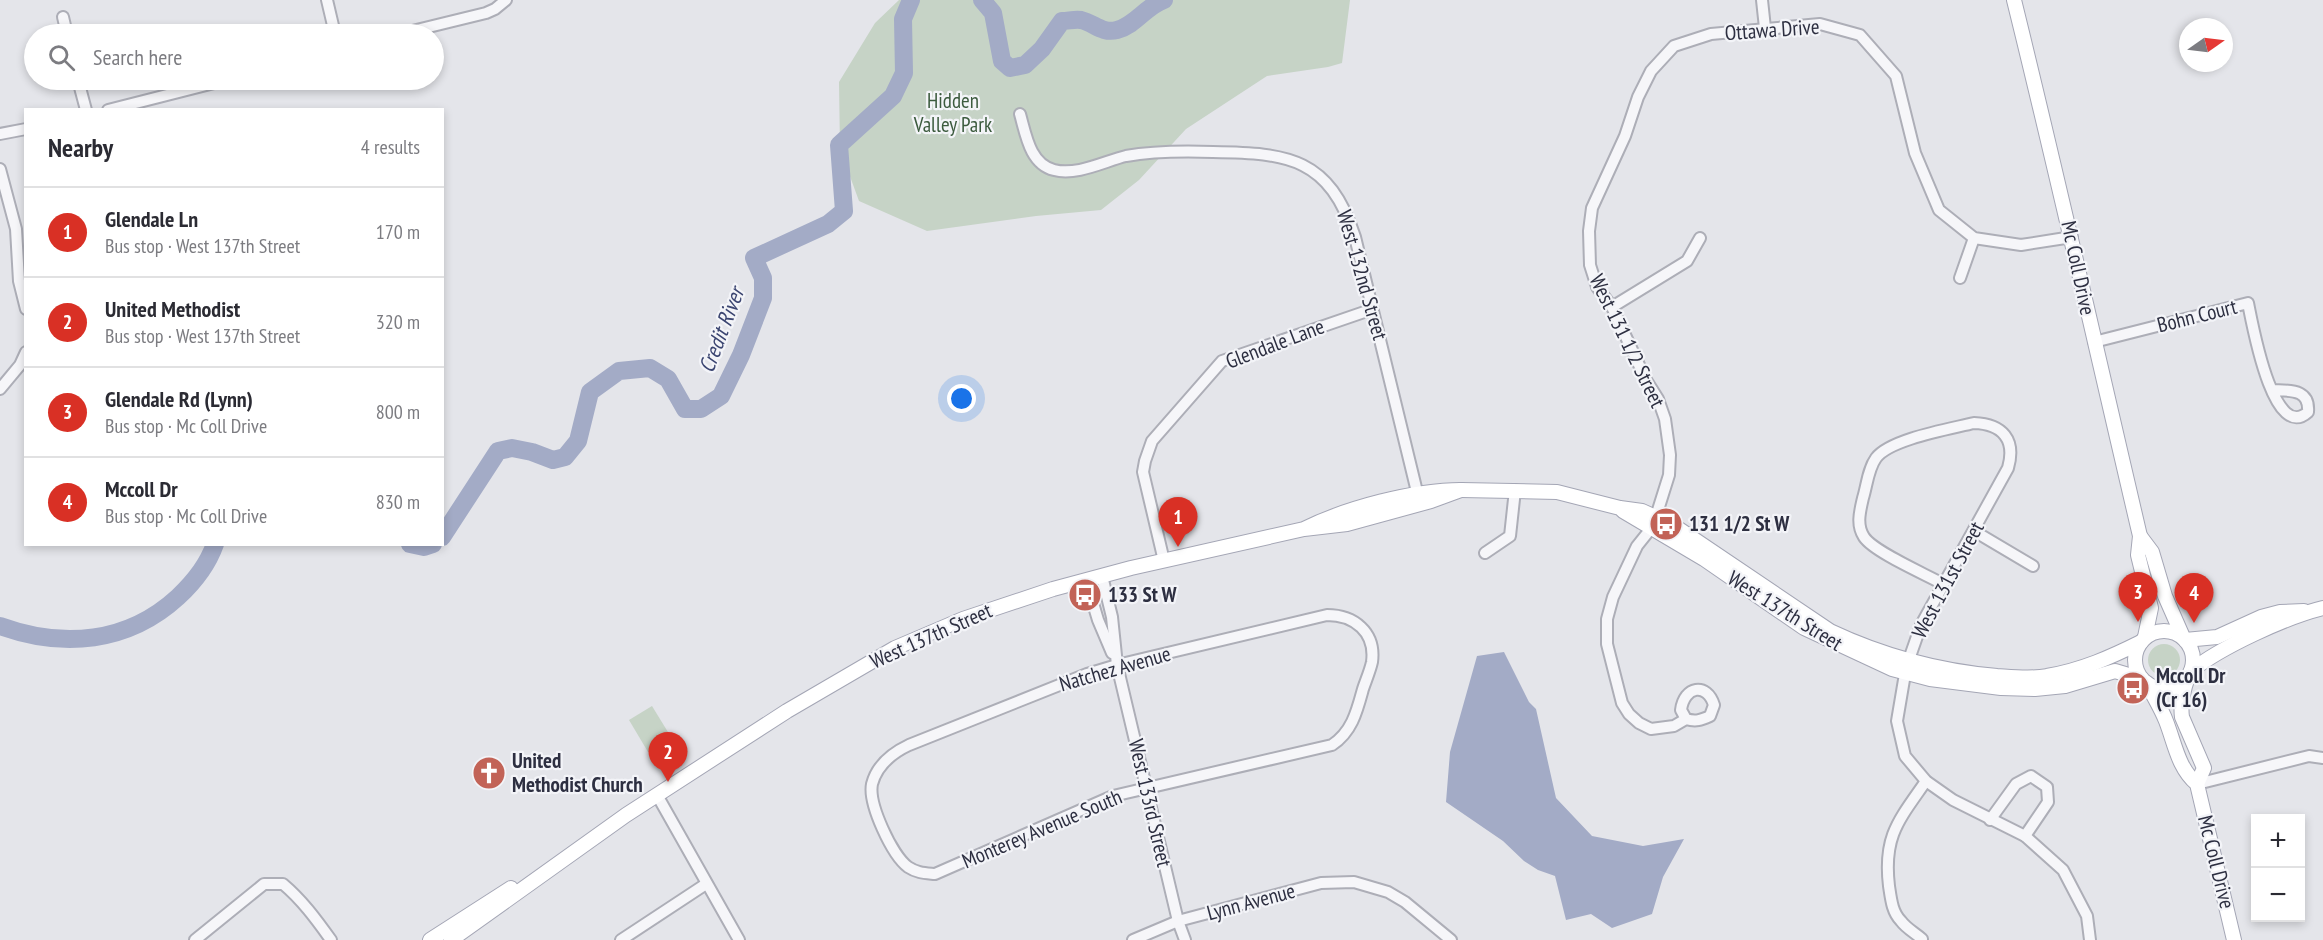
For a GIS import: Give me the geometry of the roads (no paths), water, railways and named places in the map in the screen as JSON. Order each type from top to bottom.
[{"type":"main road","name":"Mc Coll Drive","points":[[2014,0],[2072,237],[2094,342],[2140,536],[2138,555],[2151,608],[2143,640]]},
{"type":"main road","name":"West 137th Street","points":[[538,876],[657,795],[788,711],[895,648],[974,615],[1086,580],[1304,529],[1347,524],[1419,499],[1461,490],[1557,492],[1620,508],[1654,522],[1804,628],[1869,659],[2034,683]]},
{"type":"main road","name":"Mc Coll Drive","points":[[2140,536],[2152,552],[2165,596],[2184,639]]},
{"type":"main road","points":[[2034,683],[2046,677],[2094,665],[2152,633],[2168,631],[2184,639],[2217,637],[2251,621],[2280,612],[2319,609]]},
{"type":"main road","points":[[2034,683],[2065,686],[2115,671],[2161,689],[2168,689],[2182,683],[2216,653],[2319,609]]},
{"type":"main road","points":[[2184,639],[2193,658],[2190,674]]},
{"type":"main road","points":[[2143,640],[2135,656],[2138,672],[2144,681]]},
{"type":"main road","name":"Mc Coll Drive","points":[[2190,674],[2181,702],[2182,717],[2204,768],[2197,784],[2234,940]]},
{"type":"main road","name":"Mc Coll Drive","points":[[2144,681],[2166,720],[2187,776],[2197,784]]},
{"type":"main road","points":[[430,940],[506,890],[538,876]]},
{"type":"main road","points":[[451,940],[538,876]]},
{"type":"street","points":[[327,0],[333,24]]},
{"type":"street","points":[[441,24],[486,13],[506,0]]},
{"type":"street","points":[[1762,0],[1765,28]]},
{"type":"street","points":[[63,17],[65,24]]},
{"type":"street","name":"Ottawa Drive","points":[[1606,177],[1651,71],[1674,46],[1711,34],[1820,24],[1860,35],[1896,76],[1915,153],[1939,210],[1974,238]]},
{"type":"street","points":[[81,90],[85,108]]},
{"type":"street","points":[[116,108],[187,90]]},
{"type":"street","name":"West 132nd Street","points":[[1020,114],[1033,153],[1043,164],[1054,170],[1074,170],[1136,154],[1256,152],[1300,163],[1312,170],[1332,189],[1347,212],[1419,499]]},
{"type":"street","points":[[0,134],[24,129]]},
{"type":"street","points":[[0,168],[16,229],[19,281],[24,301]]},
{"type":"street","name":"West 131 1/2 Street","points":[[1606,177],[1592,208],[1589,231],[1590,265],[1597,286],[1612,307],[1646,380],[1658,399],[1665,419],[1670,455],[1669,475],[1654,522],[1637,546],[1613,597],[1607,619],[1607,644],[1622,704],[1629,714],[1639,723],[1651,729],[1674,726],[1686,719]]},
{"type":"street","points":[[1960,278],[1974,238],[2021,245],[2072,237]]},
{"type":"street","points":[[1612,307],[1687,261],[1700,238]]},
{"type":"street","name":"Bohn Court","points":[[2094,342],[2248,303],[2260,362],[2272,390]]},
{"type":"street","name":"Glendale Lane","points":[[1164,561],[1143,472],[1144,461],[1152,441],[1222,361],[1373,309]]},
{"type":"street","points":[[0,389],[20,365],[24,356]]},
{"type":"street","name":"West 131st Street","points":[[1943,584],[1874,548],[1864,538],[1859,525],[1859,513],[1871,468],[1876,457],[1898,443],[1974,423],[1994,427],[2004,433],[2010,444],[2012,456],[2008,468],[1921,625],[1907,666],[1897,721],[1905,756],[1926,781],[1953,800],[2025,836],[2063,870],[2087,916],[2090,940]]},
{"type":"street","points":[[1485,553],[1510,536],[1515,490]]},
{"type":"street","points":[[1974,531],[2033,566]]},
{"type":"street","name":"West 133rd Street","points":[[1102,576],[1112,617],[1117,665],[1178,921],[1185,940]]},
{"type":"street","name":"West 133rd Street","points":[[1086,580],[1098,620],[1117,665]]},
{"type":"street","name":"Natchez Avenue","points":[[886,833],[875,812],[872,785],[885,760],[895,752],[1069,680],[1117,665],[1327,615],[1337,615],[1347,617],[1356,623],[1364,629],[1370,639],[1372,662],[1362,693]]},
{"type":"street","name":"Monterey Avenue South","points":[[886,833],[900,859],[909,867],[920,873],[935,874],[1103,800],[1332,745],[1349,730],[1362,693]]},
{"type":"street","points":[[2197,784],[2309,756],[2323,758]]},
{"type":"street","points":[[1990,820],[2016,784],[2031,776],[2047,787],[2048,802],[2025,836]]},
{"type":"street","points":[[1922,939],[1900,921],[1892,905],[1886,864],[1893,831],[1926,781]]},
{"type":"street","points":[[657,795],[739,940]]},
{"type":"street","name":"Lynn Avenue","points":[[1133,940],[1178,921],[1321,883],[1354,882],[1371,886],[1405,902],[1451,940]]},
{"type":"street","points":[[195,940],[264,884],[283,884],[302,902],[331,940]]},
{"type":"street","points":[[621,940],[706,884]]},
{"type":"water","points":[[1504,652],[1529,702],[1536,709],[1556,798],[1592,836],[1643,846],[1684,839],[1663,877],[1652,914],[1612,928],[1591,914],[1566,920],[1555,876],[1538,870],[1524,861],[1503,841],[1446,802],[1450,752],[1477,656]]},
{"type":"waterway","name":"Credit River","points":[[444,534],[498,451],[512,448],[553,460],[565,457],[578,441],[590,392],[619,371],[650,368],[668,379],[685,409],[701,409],[721,396],[741,355],[763,298],[763,278],[754,258],[828,224],[844,211],[839,145],[893,96],[904,73],[903,19],[911,0]]},
{"type":"waterway","name":"Credit River","points":[[982,0],[993,13],[1002,61],[1010,68],[1025,65],[1042,49],[1062,21],[1081,20],[1107,31],[1117,30],[1124,28],[1164,0]]},
{"type":"waterway","name":"Credit River","points":[[0,626],[47,638],[71,639],[94,637],[138,624],[159,612],[189,586],[200,573],[214,546]]},
{"type":"waterway","name":"Credit River","points":[[419,546],[427,546]]},
{"type":"place","name":"131 1/2 St W","points":[[1666,524]]},
{"type":"place","name":"Glendale Ln","points":[[1178,547]]},
{"type":"place","name":"133 St W","points":[[1085,595]]},
{"type":"place","name":"Glendale Rd (Lynn)","points":[[2138,622]]},
{"type":"place","name":"Mccoll Dr","points":[[2194,623]]},
{"type":"place","name":"Mccoll Dr (Cr 16)","points":[[2133,688]]},
{"type":"place","name":"United Methodist Church","points":[[489,773]]},
{"type":"place","name":"United Methodist","points":[[668,782]]},
{"type":"park label","name":"Hidden Valley Park","points":[[953,113]]}]
